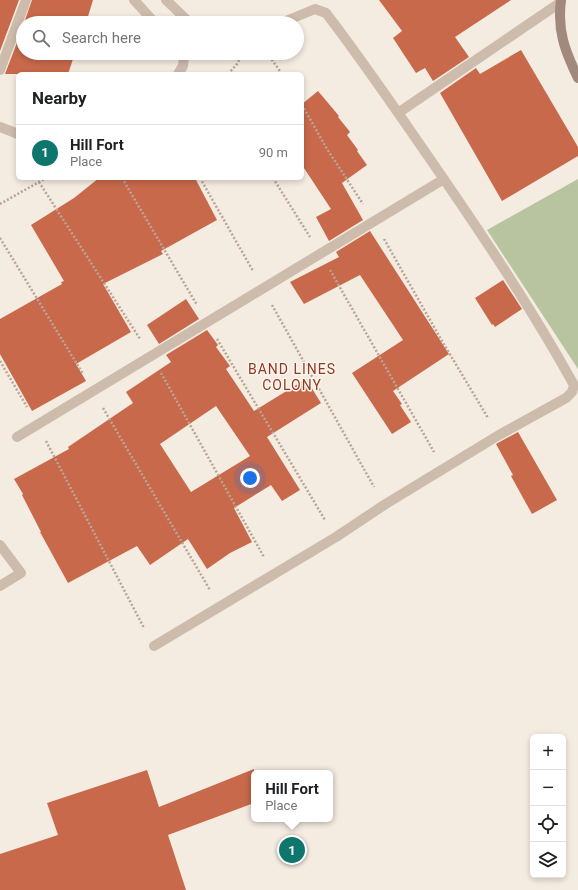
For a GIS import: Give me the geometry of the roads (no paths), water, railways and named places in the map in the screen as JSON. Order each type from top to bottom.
[{"type":"main road","points":[[561,1],[560,23],[566,52],[578,78]]},
{"type":"street","points":[[20,16],[26,0]]},
{"type":"street","points":[[134,0],[149,16]]},
{"type":"street","points":[[166,0],[183,16]]},
{"type":"street","points":[[398,113],[561,1]]},
{"type":"street","points":[[154,646],[336,537],[384,505],[566,398],[572,392],[574,385],[547,337],[512,281],[444,179],[326,13],[315,9],[298,16]]},
{"type":"street","points":[[0,70],[16,27]]},
{"type":"street","points":[[179,72],[183,66],[184,60]]},
{"type":"street","points":[[0,127],[16,133]]},
{"type":"street","points":[[17,438],[444,179]]},
{"type":"street","points":[[0,545],[21,573],[0,586]]},
{"type":"place","name":"Hill Fort","points":[[292,850]]},
{"type":"district","name":"BAND LINES COLONY","points":[[292,378]]}]
